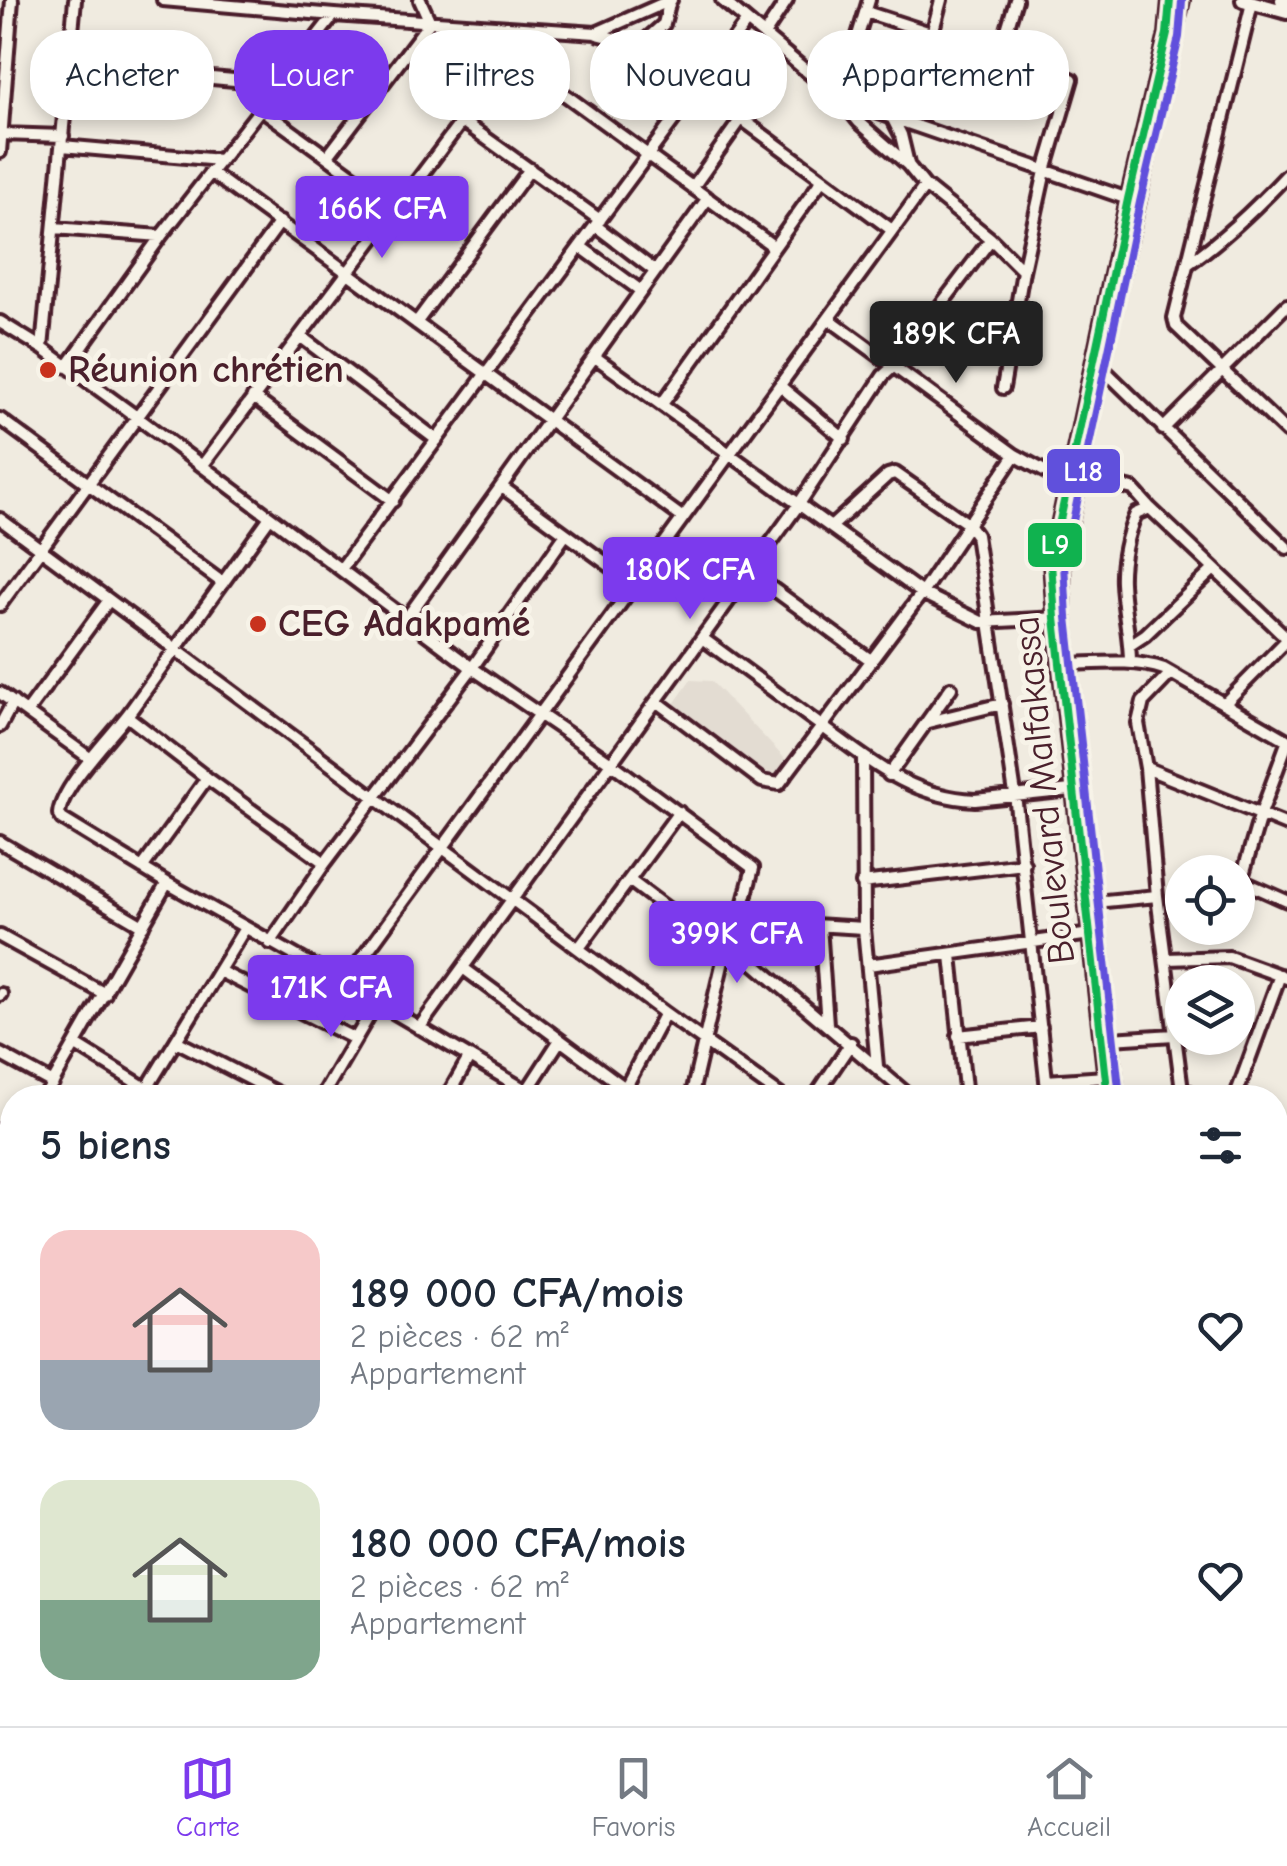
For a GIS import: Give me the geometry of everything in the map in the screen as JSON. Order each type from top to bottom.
[{"type":"main road","points":[[1170,0],[1172,34]]},
{"type":"main road","points":[[1098,365],[1128,199],[1182,0]]},
{"type":"main road","points":[[1248,1],[1287,12]]},
{"type":"main road","name":"Boulevard Malfakassa","points":[[1107,1085],[1060,618],[1063,551],[1072,480],[1172,34]]},
{"type":"main road","name":"Boulevard Malfakassa","points":[[1060,618],[1070,664],[1078,789],[1115,1085]]},
{"type":"street","points":[[0,152],[12,0]]},
{"type":"street","points":[[72,30],[75,0]]},
{"type":"street","points":[[162,0],[524,30]]},
{"type":"street","points":[[323,0],[328,15]]},
{"type":"street","points":[[420,0],[430,22]]},
{"type":"street","points":[[605,30],[670,0]]},
{"type":"street","points":[[657,30],[664,24],[670,0]]},
{"type":"street","points":[[722,0],[757,30]]},
{"type":"street","points":[[768,30],[786,0]]},
{"type":"street","points":[[933,30],[942,0]]},
{"type":"street","points":[[1007,30],[1016,0]]},
{"type":"street","points":[[1248,1],[1176,310],[1176,326],[1287,432]]},
{"type":"street","points":[[860,30],[868,6],[923,30]]},
{"type":"street","points":[[317,30],[328,15]]},
{"type":"street","points":[[740,30],[747,21]]},
{"type":"street","points":[[328,156],[430,22]]},
{"type":"street","points":[[787,55],[807,72]]},
{"type":"street","points":[[570,99],[774,246]]},
{"type":"street","points":[[42,348],[64,120]]},
{"type":"street","points":[[67,366],[251,120]]},
{"type":"street","points":[[277,120],[396,207]]},
{"type":"street","points":[[202,466],[462,120],[530,169],[656,271]]},
{"type":"street","points":[[342,569],[673,120]]},
{"type":"street","points":[[693,188],[740,120]]},
{"type":"street","points":[[742,120],[892,230]]},
{"type":"street","points":[[857,120],[1023,272]]},
{"type":"street","points":[[893,120],[901,134],[908,165]]},
{"type":"street","points":[[898,120],[1128,199]]},
{"type":"street","points":[[1002,388],[1023,272],[1060,120]]},
{"type":"street","points":[[2,134],[220,160]]},
{"type":"street","points":[[416,323],[530,169]]},
{"type":"street","points":[[210,172],[683,518]]},
{"type":"street","points":[[1188,264],[1228,233],[1287,175]]},
{"type":"street","points":[[662,404],[822,180]]},
{"type":"street","points":[[344,983],[926,186]]},
{"type":"street","points":[[406,618],[708,198]]},
{"type":"street","points":[[0,605],[280,222]]},
{"type":"street","points":[[54,228],[161,236]]},
{"type":"street","points":[[419,1028],[799,504],[882,376],[895,365],[990,240]]},
{"type":"street","points":[[580,247],[641,291]]},
{"type":"street","points":[[1164,429],[1286,309]]},
{"type":"street","points":[[829,319],[1016,456],[1072,480],[1133,488],[1287,638],[1224,704]]},
{"type":"street","points":[[0,322],[67,366],[472,668],[611,763],[753,868],[728,947],[694,1085]]},
{"type":"street","points":[[300,336],[437,440]]},
{"type":"street","points":[[595,357],[922,592],[972,620],[1060,618]]},
{"type":"street","points":[[1098,365],[1287,548]]},
{"type":"street","points":[[780,386],[844,438]]},
{"type":"street","points":[[253,398],[393,500]]},
{"type":"street","points":[[0,419],[223,583]]},
{"type":"street","points":[[656,702],[762,781],[779,784],[922,592],[1016,456]]},
{"type":"street","points":[[831,527],[895,473],[968,524],[978,541],[1024,864],[1047,1085]]},
{"type":"street","points":[[502,487],[636,585]]},
{"type":"street","points":[[1130,662],[1121,581],[1128,536],[1136,514],[1150,508]]},
{"type":"street","points":[[270,516],[60,802],[58,814],[167,883],[377,1002],[511,1085]]},
{"type":"street","points":[[0,519],[766,1085]]},
{"type":"street","points":[[270,943],[566,534]]},
{"type":"street","points":[[1130,645],[1214,570]]},
{"type":"street","points":[[750,572],[872,661]]},
{"type":"street","points":[[27,712],[109,600]]},
{"type":"street","points":[[702,638],[902,782],[958,799],[976,800],[1078,789]]},
{"type":"street","points":[[1070,664],[1149,664],[1287,742],[1242,878],[1287,901]]},
{"type":"street","points":[[1168,965],[1138,723],[1144,702],[1171,673]]},
{"type":"street","points":[[888,775],[951,688]]},
{"type":"street","points":[[0,693],[92,759]]},
{"type":"street","points":[[1,721],[13,702]]},
{"type":"street","points":[[927,722],[1002,704]]},
{"type":"street","points":[[126,716],[326,863]]},
{"type":"street","points":[[864,757],[862,883],[877,1066]]},
{"type":"street","points":[[1146,768],[1287,826]]},
{"type":"street","points":[[142,868],[207,778]]},
{"type":"street","points":[[579,948],[678,812]]},
{"type":"street","points":[[0,842],[143,926]]},
{"type":"street","points":[[862,883],[1024,864]]},
{"type":"street","points":[[629,880],[728,947],[851,1043],[898,1085]]},
{"type":"street","points":[[0,1054],[53,1083],[167,883]]},
{"type":"street","points":[[1095,902],[1157,896]]},
{"type":"street","points":[[740,918],[864,928]]},
{"type":"street","points":[[820,926],[827,1024]]},
{"type":"street","points":[[149,1085],[246,928]]},
{"type":"street","points":[[868,965],[1094,934]]},
{"type":"street","points":[[0,936],[105,994]]},
{"type":"street","points":[[951,956],[964,1085]]},
{"type":"street","points":[[1167,959],[1229,957],[1285,976],[1240,1085]]},
{"type":"street","points":[[463,968],[613,1085]]},
{"type":"street","points":[[219,971],[354,1039]]},
{"type":"street","points":[[328,1085],[377,1002]]},
{"type":"street","points":[[627,1085],[665,1014]]},
{"type":"street","points":[[958,1036],[1041,1027]]},
{"type":"street","points":[[1110,1039],[1165,1036]]},
{"type":"street","points":[[531,1085],[560,1040]]},
{"type":"street","points":[[176,1041],[262,1085]]},
{"type":"street","points":[[823,1085],[851,1043]]},
{"type":"street","points":[[76,1045],[133,1085]]},
{"type":"street","points":[[1177,1055],[1181,1085]]},
{"type":"street","points":[[453,1085],[469,1058]]},
{"type":"street","points":[[1046,1080],[1106,1077]]},
{"type":"shaded area","points":[[691,680],[711,681],[788,762],[774,779],[770,780],[671,708]]},
{"type":"transit line","name":"L9","points":[[1107,1085],[1051,563],[1167,34],[1170,0]]},
{"type":"transit line","name":"L18","points":[[1119,1085],[1064,564],[1179,37],[1182,1]]},
{"type":"place","name":"Réunion chrétien","points":[[48,370]]},
{"type":"place","name":"CEG Adakpamé","points":[[258,624]]}]
